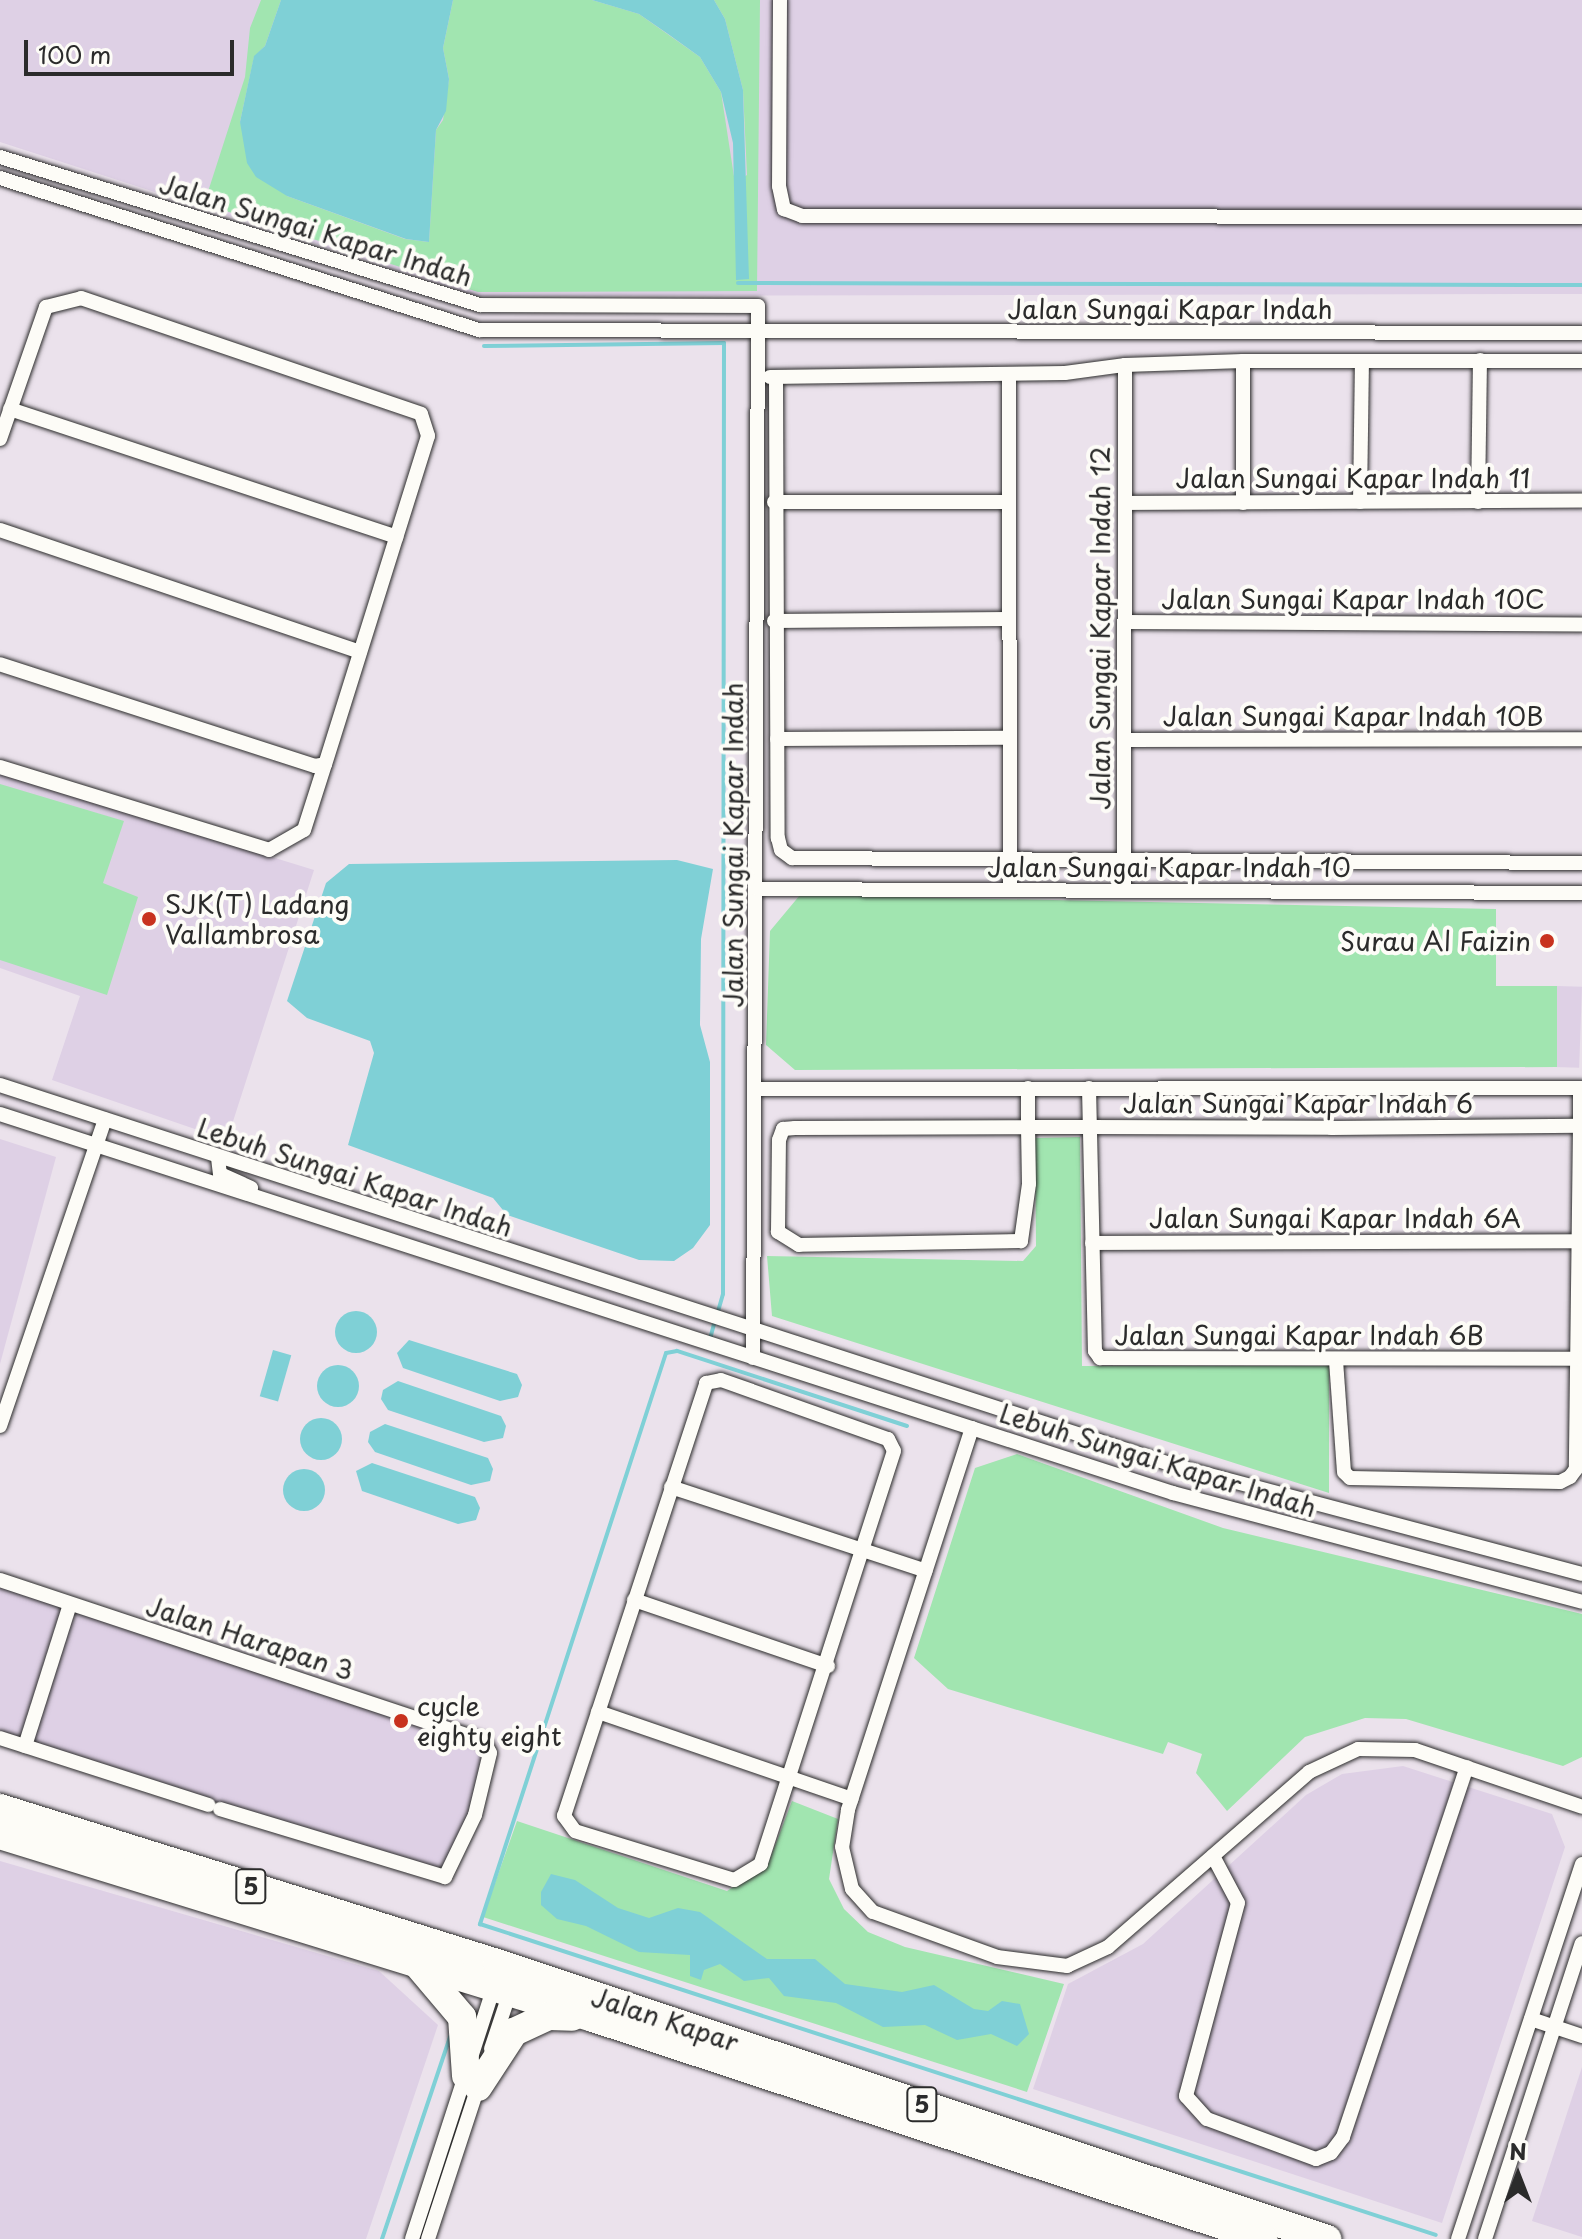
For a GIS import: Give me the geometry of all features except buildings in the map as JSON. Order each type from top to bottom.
[{"type":"highway","name":"Jalan Kapar","points":[[0,1808],[506,1978],[1327,2239]]},
{"type":"highway","name":"Jalan Kapar","points":[[0,1835],[416,1963],[506,1978],[593,2018],[1264,2239]]},
{"type":"highway","points":[[416,1963],[462,2017],[472,2082]]},
{"type":"highway","points":[[472,2082],[514,2032],[530,2022],[549,2016],[593,2018]]},
{"type":"street","points":[[780,0],[779,186],[784,209],[802,216],[1582,217]]},
{"type":"street","name":"Jalan Sungai Kapar Indah","points":[[0,157],[480,305],[758,306],[756,1332],[753,1358]]},
{"type":"street","name":"Jalan Sungai Kapar Indah","points":[[0,178],[479,330],[1582,333]]},
{"type":"street","points":[[0,439],[46,307],[81,298],[421,414],[428,436],[304,830],[269,850],[0,767]]},
{"type":"street","points":[[1478,502],[1480,360]]},
{"type":"street","points":[[758,377],[1009,374],[1125,365],[1243,361],[1582,361]]},
{"type":"street","points":[[1243,361],[1243,503]]},
{"type":"street","points":[[1360,502],[1362,361]]},
{"type":"street","name":"Jalan Sungai Kapar Indah 12","points":[[1124,891],[1125,365]]},
{"type":"street","points":[[1009,374],[1006,738],[1010,890]]},
{"type":"street","points":[[776,377],[774,621],[778,838],[781,850],[792,858],[1582,863]]},
{"type":"street","points":[[10,409],[396,537]]},
{"type":"street","name":"Jalan Sungai Kapar Indah 11","points":[[1125,503],[1582,501]]},
{"type":"street","points":[[774,502],[1009,502]]},
{"type":"street","points":[[0,530],[360,652]]},
{"type":"street","points":[[774,621],[1007,619]]},
{"type":"street","name":"Jalan Sungai Kapar Indah 10C","points":[[1124,622],[1582,624]]},
{"type":"street","points":[[0,664],[315,766],[325,764]]},
{"type":"street","points":[[777,739],[1006,738]]},
{"type":"street","name":"Jalan Sungai Kapar Indah 10B","points":[[1124,740],[1582,739]]},
{"type":"street","name":"Jalan Sungai Kapar Indah 10","points":[[757,889],[1582,893]]},
{"type":"street","name":"Lebuh Sungai Kapar Indah","points":[[0,1085],[695,1313],[1176,1466],[1582,1574]]},
{"type":"street","points":[[1028,1088],[1028,1127]]},
{"type":"street","name":"Jalan Sungai Kapar Indah 6B","points":[[1089,1088],[1095,1351],[1100,1358],[1336,1361],[1577,1359]]},
{"type":"street","points":[[1336,1361],[1344,1472],[1350,1478],[1560,1482],[1576,1469],[1581,1088]]},
{"type":"street","name":"Jalan Sungai Kapar Indah 6","points":[[756,1089],[1581,1088]]},
{"type":"street","name":"Lebuh Sungai Kapar Indah","points":[[0,1114],[1173,1493],[1582,1602]]},
{"type":"street","points":[[0,1426],[105,1120]]},
{"type":"street","name":"Jalan Sungai Kapar Indah 6","points":[[1028,1127],[1025,1236],[997,1244],[785,1241],[778,1232],[783,1129],[1028,1127],[1580,1126]]},
{"type":"street","points":[[218,1158],[220,1174],[283,1206]]},
{"type":"street","name":"Jalan Sungai Kapar Indah 6A","points":[[1092,1243],[1578,1241]]},
{"type":"street","points":[[721,1380],[892,1443],[894,1451],[792,1779],[761,1864],[734,1880],[575,1831],[564,1816],[671,1487],[706,1383],[721,1380]]},
{"type":"street","points":[[972,1428],[852,1799],[842,1847],[852,1889],[873,1912],[997,1957],[1067,1966],[1108,1947],[1309,1772],[1358,1749],[1415,1750],[1582,1807]]},
{"type":"street","points":[[671,1487],[926,1571]]},
{"type":"street","name":"Jalan Harapan 3","points":[[0,1580],[484,1741],[490,1753],[475,1815],[445,1877],[25,1746]]},
{"type":"street","points":[[634,1600],[828,1666]]},
{"type":"street","points":[[0,1738],[25,1746],[70,1604]]},
{"type":"street","points":[[598,1712],[852,1799]]},
{"type":"street","points":[[1213,1856],[1238,1903],[1186,2096],[1207,2119],[1316,2159],[1331,2153],[1343,2137],[1467,1767]]},
{"type":"street","points":[[1458,2239],[1582,1864]]},
{"type":"street","points":[[1485,2239],[1582,1943]]},
{"type":"street","points":[[428,2239],[472,2082],[506,1978]]},
{"type":"street","points":[[1531,2019],[1582,2036]]},
{"type":"street","points":[[412,2239],[472,2082]]},
{"type":"shaded area","points":[[0,0],[1582,0],[1582,294],[477,296],[0,142]]},
{"type":"shaded area","name":"SJK(T) Ladang Vallambrosa","points":[[0,773],[314,870],[227,1140],[52,1080],[80,996],[0,968]]},
{"type":"shaded area","points":[[1557,986],[1582,987],[1579,1068],[1554,1067]]},
{"type":"shaded area","points":[[0,1139],[56,1157],[0,1364]]},
{"type":"shaded area","points":[[0,1586],[483,1747],[468,1820],[447,1868],[439,1873],[0,1733]]},
{"type":"shaded area","points":[[1403,1766],[1552,1814],[1565,1847],[1442,2223],[1033,2089],[1068,1984],[1143,1944],[1306,1795],[1342,1774]]},
{"type":"shaded area","points":[[0,1861],[379,1971],[438,2025],[366,2239],[0,2239]]},
{"type":"shaded area","points":[[1582,2067],[1582,2237],[1532,2221]]},
{"type":"green space","points":[[261,0],[281,0],[265,46],[254,57],[240,122],[287,196],[405,239],[429,242],[436,130],[443,120],[449,79],[443,48],[453,0],[592,0],[639,14],[700,57],[721,92],[735,183],[747,175],[743,90],[725,19],[714,0],[760,0],[757,291],[478,292],[204,204],[245,77],[250,28]]},
{"type":"green space","points":[[0,784],[124,821],[103,883],[138,897],[107,995],[0,960]]},
{"type":"green space","points":[[800,895],[1496,909],[1496,986],[1557,986],[1557,1067],[795,1070],[766,1045],[770,931]]},
{"type":"green space","points":[[1080,1137],[1082,1366],[1329,1366],[1329,1493],[772,1316],[767,1256],[1023,1261],[1036,1246],[1035,1138]]},
{"type":"green space","points":[[1017,1454],[1223,1528],[1582,1614],[1582,1757],[1563,1766],[1406,1719],[1365,1718],[1305,1737],[1227,1811],[1196,1773],[1202,1754],[1168,1742],[1163,1754],[948,1689],[914,1658],[975,1468]]},
{"type":"green space","points":[[792,1801],[838,1819],[829,1879],[844,1909],[868,1932],[905,1947],[1064,1984],[1027,2092],[483,1917],[517,1821],[727,1891],[768,1864]]},
{"type":"water","points":[[281,0],[453,0],[443,48],[449,79],[446,111],[436,130],[429,242],[406,239],[287,196],[256,177],[247,163],[240,122],[254,56],[265,46]]},
{"type":"water","points":[[592,0],[714,0],[725,19],[743,90],[749,279],[736,280],[733,143],[721,92],[700,57],[668,34],[639,14]]},
{"type":"water","points":[[677,860],[713,869],[701,939],[700,1025],[710,1062],[710,1225],[693,1248],[674,1261],[639,1260],[507,1215],[493,1198],[348,1145],[374,1053],[370,1041],[307,1018],[287,1001],[326,883],[349,864]]},
{"type":"water","points":[[356,1311],[371,1317],[377,1332],[371,1347],[356,1353],[341,1347],[335,1332],[341,1317]]},
{"type":"water","points":[[409,1340],[517,1374],[522,1385],[518,1397],[500,1401],[403,1368],[397,1353]]},
{"type":"water","points":[[273,1350],[291,1355],[278,1401],[260,1396]]},
{"type":"water","points":[[338,1365],[353,1371],[359,1386],[353,1401],[338,1407],[323,1401],[317,1386],[323,1371]]},
{"type":"water","points":[[398,1381],[501,1416],[506,1426],[503,1438],[484,1442],[388,1410],[381,1399],[383,1390]]},
{"type":"water","points":[[321,1418],[336,1424],[342,1439],[336,1454],[321,1460],[306,1454],[300,1439],[306,1424]]},
{"type":"water","points":[[385,1424],[488,1458],[493,1469],[490,1481],[471,1485],[375,1452],[368,1442],[370,1432]]},
{"type":"water","points":[[372,1463],[475,1497],[480,1508],[476,1520],[458,1524],[362,1491],[356,1471]]},
{"type":"water","points":[[304,1469],[319,1475],[325,1490],[319,1505],[304,1511],[289,1505],[283,1490],[289,1475]]},
{"type":"water","points":[[551,1874],[575,1880],[618,1908],[649,1918],[678,1908],[700,1912],[767,1959],[815,1959],[845,1984],[902,1992],[934,1985],[974,2009],[988,2011],[1002,2001],[1020,2004],[1029,2034],[1017,2046],[991,2034],[957,2040],[925,2025],[883,2027],[836,2003],[784,1996],[769,1978],[744,1981],[720,1964],[704,1970],[701,1980],[690,1976],[690,1955],[639,1952],[586,1926],[557,1919],[541,1905],[541,1892]]},
{"type":"waterway","points":[[738,283],[1582,285]]},
{"type":"waterway","points":[[484,346],[724,343],[723,1294],[718,1312]]},
{"type":"waterway","points":[[710,1339],[715,1320]]},
{"type":"waterway","points":[[907,1426],[677,1351],[666,1353],[480,1924],[1436,2235]]},
{"type":"waterway","points":[[382,2239],[450,2037]]},
{"type":"place","name":"SJK(T) Ladang Vallambrosa","points":[[149,919]]},
{"type":"place","name":"Surau Al Faizin","points":[[1547,941]]},
{"type":"place","name":"cycle eighty eight","points":[[401,1721]]}]
